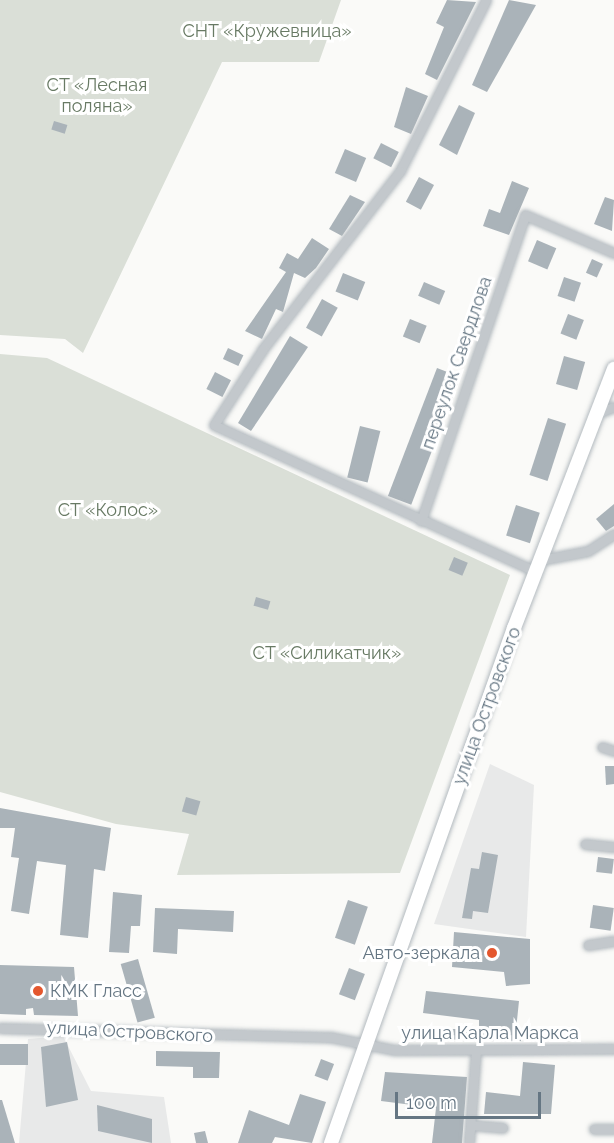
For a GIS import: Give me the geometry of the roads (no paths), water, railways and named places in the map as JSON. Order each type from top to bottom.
[{"type":"street","points":[[486,0],[400,171],[264,349],[214,425],[421,521],[539,566],[588,551],[614,534]]},
{"type":"street","name":"переулок Свердлова","points":[[421,521],[525,215],[614,253]]},
{"type":"street","name":"улица Островского","points":[[331,1143],[539,566],[614,369]]},
{"type":"street","points":[[598,413],[614,407]]},
{"type":"street","points":[[602,747],[614,750]]},
{"type":"street","points":[[585,844],[614,847]]},
{"type":"street","points":[[588,945],[614,941]]},
{"type":"street","name":"улица Островского","points":[[0,1028],[330,1037],[367,1046]]},
{"type":"street","name":"улица Карла Маркса","points":[[367,1046],[476,1050],[614,1049]]},
{"type":"street","points":[[469,1143],[476,1050]]},
{"type":"street","points":[[471,1125],[503,1128]]},
{"type":"street","points":[[594,1129],[614,1129]]},
{"type":"place","name":"Авто-зеркала","points":[[492,953]]},
{"type":"place","name":"КМК Гласс","points":[[38,991]]},
{"type":"park label","name":"СНТ «Кружевница»","points":[[267,31]]},
{"type":"park label","name":"СТ «Лесная поляна»","points":[[97,96]]},
{"type":"park label","name":"СТ «Колос»","points":[[108,510]]},
{"type":"park label","name":"СТ «Силикатчик»","points":[[327,653]]}]
